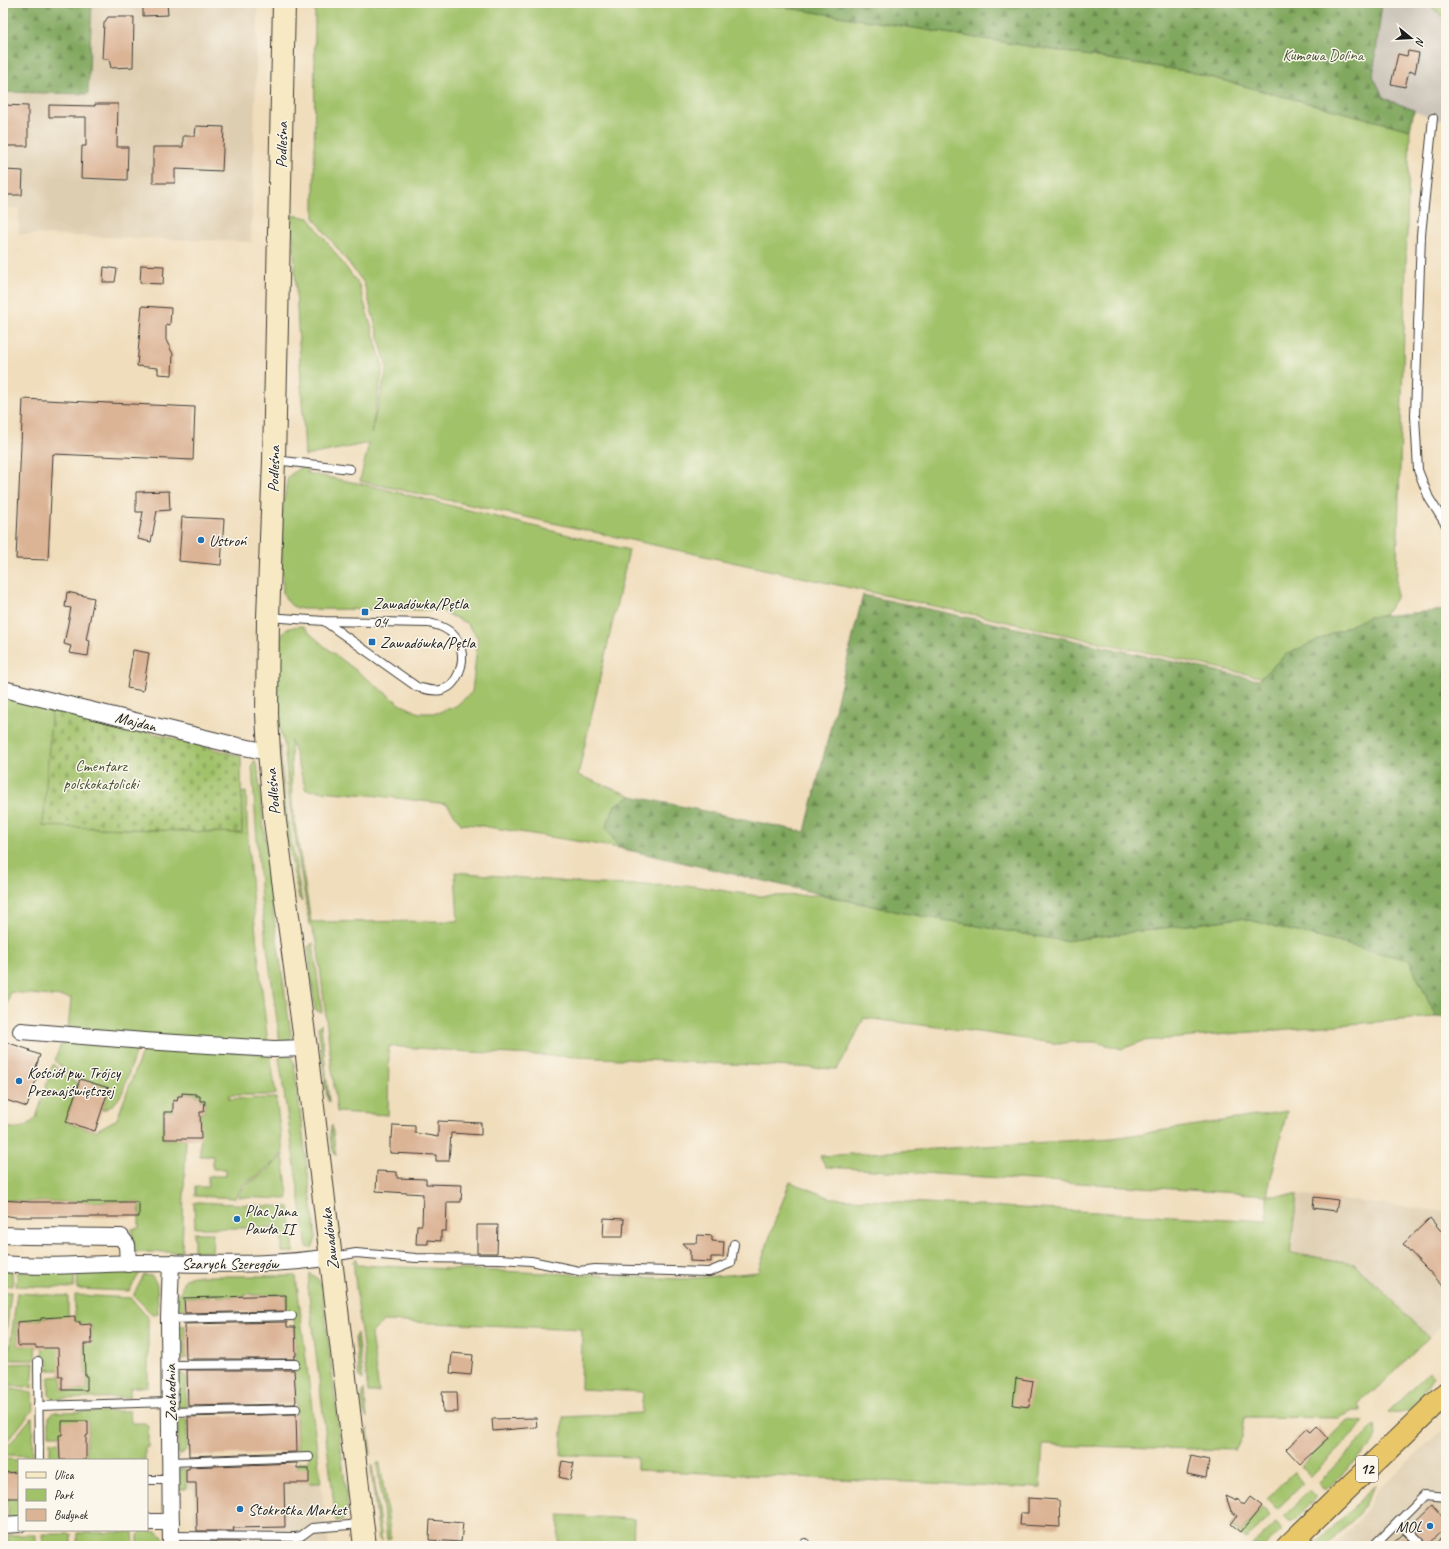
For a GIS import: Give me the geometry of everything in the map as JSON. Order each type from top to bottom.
[{"type":"highway","name":"12","points":[[1288,1546],[1446,1393]]},
{"type":"main road","name":"Podleśna","points":[[284,3],[274,460],[268,617],[267,714],[275,821],[291,933]]},
{"type":"main road","name":"Zawadówka","points":[[291,933],[332,1257],[365,1546]]},
{"type":"street","name":"Majdan","points":[[3,689],[238,746],[269,752]]},
{"type":"street","points":[[21,1031],[274,1049],[306,1048]]},
{"type":"street","points":[[3,1235],[121,1237],[127,1245],[128,1264]]},
{"type":"street","name":"Szarych Szeregów","points":[[3,1264],[76,1266],[171,1263],[301,1262],[332,1257]]},
{"type":"street","name":"Zachodnia","points":[[171,1263],[169,1319],[171,1535]]},
{"type":"street","points":[[148,1523],[171,1535]]},
{"type":"street","points":[[3,1525],[18,1524]]},
{"type":"lane","points":[[1433,118],[1421,235],[1415,416],[1418,470],[1429,498],[1446,525]]},
{"type":"lane","points":[[274,460],[350,469]]},
{"type":"lane","points":[[268,617],[324,621],[429,623],[444,628],[455,638],[461,647],[462,660],[458,673],[452,684],[443,690],[430,691],[417,687],[324,621]]},
{"type":"lane","points":[[332,1257],[356,1253],[416,1258],[530,1261],[579,1271],[595,1269],[708,1272],[731,1263],[734,1244]]},
{"type":"lane","points":[[169,1319],[292,1316]]},
{"type":"lane","points":[[38,1361],[39,1459]]},
{"type":"lane","points":[[170,1364],[295,1364]]},
{"type":"lane","points":[[38,1406],[296,1408]]},
{"type":"lane","points":[[171,1462],[309,1457]]},
{"type":"lane","points":[[148,1480],[171,1480]]},
{"type":"lane","points":[[1374,1546],[1425,1494],[1446,1497]]},
{"type":"lane","points":[[1398,1522],[1423,1546]]},
{"type":"lane","points":[[171,1535],[296,1537],[301,1536],[312,1528],[362,1524]]},
{"type":"lane","points":[[1440,1546],[1446,1541]]},
{"type":"shaded area","points":[[92,3],[258,3],[251,242],[19,234],[19,208],[3,208],[3,92],[88,94]]},
{"type":"shaded area","points":[[1382,3],[1427,3],[1446,19],[1446,116],[1439,121],[1384,98],[1373,76]]},
{"type":"shaded area","points":[[1297,1195],[1446,1212],[1446,1321],[1429,1337],[1353,1263],[1290,1253]]},
{"type":"shaded area","points":[[1446,1426],[1446,1546],[1333,1546],[1358,1522],[1377,1491]]},
{"type":"shaded area","points":[[186,1483],[321,1483],[329,1546],[194,1545],[194,1490],[186,1489]]},
{"type":"green space","points":[[3,3],[92,3],[88,94],[3,92]]},
{"type":"green space","points":[[315,3],[757,3],[1191,72],[1410,130],[1396,598],[1333,693],[360,481],[369,443],[305,456],[292,215],[309,218],[359,285],[383,367],[371,434],[387,368],[364,283],[314,218]]},
{"type":"green space","name":"Kumowa Dolina","points":[[757,3],[1382,3],[1373,76],[1384,98],[1414,110],[1410,130],[1191,72]]},
{"type":"green space","points":[[1427,3],[1446,3],[1446,19]]},
{"type":"green space","points":[[307,467],[307,473],[372,486],[629,550],[578,775],[632,796],[615,805],[606,827],[619,848],[476,825],[461,824],[447,804],[370,795],[306,790],[291,740],[292,805],[311,922],[458,921],[455,872],[594,884],[694,886],[758,896],[822,895],[904,913],[1064,941],[1241,918],[1409,960],[1436,1017],[1143,1041],[1122,1049],[1095,1042],[1071,1042],[1059,1044],[986,1033],[864,1018],[849,1049],[837,1069],[470,1052],[389,1046],[388,1115],[337,1112],[317,942],[309,922],[290,807],[284,743],[275,712],[277,658],[281,657],[282,634],[289,628],[302,626],[323,645],[400,704],[419,713],[437,713],[456,706],[472,692],[478,638],[466,623],[440,610],[302,609],[290,604],[283,593],[283,506],[288,477],[299,468]]},
{"type":"green space","points":[[863,595],[1258,680],[1285,655],[1369,617],[1446,610],[1446,1018],[1436,1017],[1409,960],[1241,918],[1064,941],[904,913],[619,848],[606,827],[615,805],[632,796],[805,832]]},
{"type":"green space","points":[[3,696],[52,707],[44,826],[242,833],[241,793],[246,792],[251,887],[268,1044],[68,1030],[71,998],[10,992],[3,1025]]},
{"type":"green space","name":"Cmentarz polskokatolicki","points":[[52,707],[241,756],[242,833],[43,826]]},
{"type":"green space","points":[[279,746],[285,803],[302,902],[299,898],[284,825]]},
{"type":"green space","points":[[255,760],[258,770],[272,905],[291,1034],[290,1041],[280,1043],[261,902],[252,765]]},
{"type":"green space","points":[[313,943],[322,1013],[315,1010],[308,947]]},
{"type":"green space","points":[[321,1024],[329,1102],[327,1098],[318,1027]]},
{"type":"green space","points":[[66,1042],[137,1047],[123,1091],[117,1101],[106,1109],[102,1110],[109,1088],[80,1079],[79,1081],[66,1073],[55,1060],[60,1046]]},
{"type":"green space","points":[[144,1047],[270,1054],[276,1094],[229,1095],[229,1099],[276,1098],[283,1152],[259,1175],[244,1184],[235,1198],[195,1196],[195,1187],[208,1187],[208,1176],[226,1176],[226,1169],[213,1169],[213,1156],[200,1156],[200,1112],[204,1112],[205,1101],[200,1101],[200,1096],[196,1096],[196,1094],[182,1093],[182,1096],[178,1096],[177,1101],[173,1101],[173,1112],[164,1112],[164,1139],[186,1139],[182,1250],[180,1252],[134,1252],[132,1229],[139,1228],[139,1202],[30,1202],[3,1200],[3,1130],[7,1130],[8,1127],[23,1127],[36,1118],[53,1064],[65,1076],[78,1084],[66,1122],[95,1131],[117,1119]]},
{"type":"green space","points":[[283,1055],[290,1055],[294,1063],[316,1238],[312,1248],[307,1247],[306,1242],[279,1058]]},
{"type":"green space","points":[[1287,1111],[1267,1195],[826,1167],[820,1156],[1113,1138]]},
{"type":"green space","points":[[332,1125],[336,1156],[331,1141],[330,1132]]},
{"type":"green space","points":[[283,1154],[287,1199],[238,1197],[247,1184],[266,1171]]},
{"type":"green space","points":[[790,1182],[831,1198],[1267,1221],[1267,1195],[1297,1195],[1290,1253],[1353,1263],[1429,1337],[1387,1380],[1364,1398],[1358,1406],[1361,1411],[1353,1411],[1339,1418],[1245,1417],[1242,1436],[1235,1450],[1043,1445],[1040,1488],[637,1470],[637,1457],[561,1455],[563,1417],[641,1413],[643,1392],[581,1389],[582,1329],[383,1321],[371,1334],[379,1392],[368,1392],[353,1261],[356,1258],[357,1265],[684,1279],[758,1272]]},
{"type":"green space","points":[[194,1203],[289,1207],[294,1252],[282,1252],[282,1228],[195,1228]]},
{"type":"green space","points":[[194,1233],[213,1233],[212,1252],[194,1252]]},
{"type":"green space","points":[[3,1270],[12,1271],[13,1286],[3,1285]]},
{"type":"green space","points":[[141,1271],[129,1291],[77,1289],[78,1272]]},
{"type":"green space","points":[[17,1272],[75,1272],[74,1288],[16,1286]]},
{"type":"green space","points":[[310,1273],[317,1278],[322,1287],[348,1510],[343,1520],[336,1521],[308,1287]]},
{"type":"green space","points":[[144,1275],[152,1276],[157,1284],[158,1314],[152,1314],[134,1296]]},
{"type":"green space","points":[[193,1276],[296,1276],[321,1483],[309,1483],[298,1468],[298,1462],[309,1462],[309,1452],[297,1452],[294,1373],[296,1356],[295,1327],[294,1320],[286,1309],[286,1295],[245,1294],[245,1296],[218,1297],[218,1295],[211,1295],[211,1297],[185,1298],[185,1316],[177,1316],[177,1293],[181,1293],[185,1280]]},
{"type":"green space","points":[[3,1292],[11,1292],[6,1334],[3,1333]]},
{"type":"green space","points":[[17,1293],[68,1296],[68,1319],[53,1322],[53,1317],[41,1318],[41,1320],[17,1322],[18,1346],[26,1346],[36,1343],[35,1360],[11,1360],[9,1354]]},
{"type":"green space","points":[[75,1295],[131,1298],[148,1318],[148,1386],[130,1388],[130,1397],[57,1399],[52,1398],[49,1395],[49,1378],[51,1377],[62,1376],[62,1390],[87,1390],[84,1344],[92,1343],[91,1325],[80,1325],[80,1322],[75,1322]]},
{"type":"green space","points":[[179,1325],[185,1326],[186,1358],[178,1361],[177,1327]]},
{"type":"green space","points":[[357,1333],[363,1380],[359,1377],[355,1337]]},
{"type":"green space","points":[[64,1340],[61,1370],[48,1370],[49,1360],[43,1360],[42,1341]]},
{"type":"green space","points":[[34,1363],[32,1388],[3,1384],[6,1364]]},
{"type":"green space","points":[[1429,1372],[1433,1377],[1415,1404],[1403,1412],[1388,1412]]},
{"type":"green space","points":[[182,1373],[186,1377],[186,1408],[181,1409],[178,1406],[178,1376]]},
{"type":"green space","points":[[3,1387],[32,1393],[33,1410],[3,1446]]},
{"type":"green space","points":[[364,1389],[367,1418],[362,1404]]},
{"type":"green space","points":[[130,1411],[131,1423],[145,1423],[148,1427],[148,1447],[145,1448],[145,1459],[86,1459],[86,1436],[88,1435],[88,1421],[62,1435],[49,1435],[49,1416],[55,1412]]},
{"type":"green space","points":[[32,1417],[33,1456],[3,1455],[3,1452]]},
{"type":"green space","points":[[182,1419],[187,1419],[187,1449],[182,1454],[178,1454],[178,1422]]},
{"type":"green space","points":[[1347,1420],[1365,1422],[1311,1477],[1301,1466]]},
{"type":"green space","points":[[1375,1425],[1376,1436],[1372,1445],[1327,1489],[1323,1489],[1318,1483]]},
{"type":"green space","points":[[368,1428],[371,1455],[369,1453],[366,1432]]},
{"type":"green space","points":[[60,1441],[60,1459],[50,1459],[50,1442]]},
{"type":"green space","points":[[3,1459],[18,1460],[18,1472],[3,1473]]},
{"type":"green space","points":[[377,1463],[380,1463],[391,1538],[387,1540]]},
{"type":"green space","points":[[372,1464],[382,1541],[379,1539],[371,1468]]},
{"type":"green space","points":[[186,1469],[186,1489],[178,1489],[178,1470]]},
{"type":"green space","points":[[1294,1472],[1303,1484],[1277,1509],[1267,1499]]},
{"type":"green space","points":[[1376,1485],[1357,1516],[1326,1546],[1312,1546]]},
{"type":"green space","points":[[1310,1490],[1316,1498],[1293,1521],[1289,1521],[1284,1516]]},
{"type":"green space","points":[[8,1498],[18,1498],[18,1518],[8,1518]]},
{"type":"green space","points":[[1262,1507],[1270,1516],[1246,1539],[1231,1526],[1232,1524],[1241,1532]]},
{"type":"green space","points":[[559,1515],[634,1519],[633,1546],[558,1546]]},
{"type":"green space","points":[[1277,1522],[1282,1530],[1265,1546],[1252,1546]]},
{"type":"green space","points":[[142,1531],[158,1532],[165,1539],[165,1546],[138,1546],[138,1535]]},
{"type":"green space","points":[[133,1532],[134,1546],[77,1546],[77,1533]]},
{"type":"green space","points":[[42,1534],[71,1534],[71,1546],[43,1546]]},
{"type":"green space","points":[[8,1535],[36,1535],[36,1546],[9,1546]]},
{"type":"building","points":[[143,3],[167,3],[168,15],[143,16]]},
{"type":"building","points":[[108,17],[134,17],[133,67],[111,68],[109,59],[102,59],[104,23]]},
{"type":"building","points":[[1408,51],[1419,53],[1415,73],[1409,71],[1405,87],[1391,84],[1398,54],[1407,56]]},
{"type":"building","points":[[95,104],[118,104],[117,147],[128,147],[127,180],[81,178],[82,146],[86,146],[86,117],[49,117],[49,105],[95,106]]},
{"type":"building","points":[[3,105],[28,106],[28,146],[3,146]]},
{"type":"building","points":[[196,126],[224,127],[222,171],[175,169],[175,183],[153,183],[153,147],[183,147],[183,136],[195,136]]},
{"type":"building","points":[[5,170],[23,171],[22,195],[5,195]]},
{"type":"building","points":[[141,265],[164,266],[163,284],[140,283]]},
{"type":"building","points":[[104,267],[117,269],[115,282],[103,282]]},
{"type":"building","points":[[142,306],[171,308],[170,325],[166,324],[166,340],[173,354],[172,375],[158,374],[158,368],[137,366]]},
{"type":"building","points":[[23,399],[195,407],[193,460],[53,454],[48,560],[16,559]]},
{"type":"building","points":[[169,491],[170,510],[157,511],[151,542],[138,539],[143,512],[136,512],[136,492]]},
{"type":"building","name":"Ustroń","points":[[182,517],[224,519],[221,565],[179,561]]},
{"type":"building","points":[[67,592],[94,598],[86,640],[90,641],[88,656],[69,653],[71,646],[64,644],[71,608],[65,607]]},
{"type":"building","points":[[133,650],[149,653],[143,691],[127,688]]},
{"type":"building","name":"Kościół pw. Trójcy Przenajświętszej","points":[[3,1041],[40,1055],[33,1076],[37,1077],[27,1107],[3,1099]]},
{"type":"building","points":[[80,1079],[109,1088],[95,1131],[66,1122]]},
{"type":"building","points":[[182,1093],[196,1094],[196,1096],[200,1096],[200,1101],[205,1101],[204,1112],[200,1112],[201,1139],[164,1139],[164,1112],[173,1112],[173,1100],[177,1101],[178,1096],[182,1096]]},
{"type":"building","points":[[438,1121],[481,1123],[481,1135],[451,1133],[449,1161],[436,1161],[436,1155],[390,1153],[390,1138],[392,1138],[393,1125],[415,1126],[415,1133],[438,1137]]},
{"type":"building","points":[[377,1171],[397,1172],[397,1178],[426,1179],[426,1184],[462,1185],[461,1202],[447,1202],[446,1231],[441,1231],[441,1241],[428,1240],[428,1244],[416,1244],[417,1225],[422,1225],[423,1194],[376,1191]]},
{"type":"building","points":[[1314,1197],[1338,1200],[1336,1211],[1313,1208]]},
{"type":"building","points":[[3,1200],[30,1202],[139,1202],[139,1217],[15,1217],[3,1215]]},
{"type":"building","points":[[604,1218],[624,1219],[623,1237],[603,1237]]},
{"type":"building","points":[[1430,1218],[1441,1231],[1446,1226],[1446,1289],[1403,1244]]},
{"type":"building","points":[[477,1225],[498,1225],[497,1253],[477,1253]]},
{"type":"building","points":[[698,1235],[712,1236],[712,1241],[724,1242],[723,1257],[711,1257],[711,1262],[690,1261],[690,1251],[682,1243],[697,1243]]},
{"type":"building","points":[[286,1295],[286,1311],[185,1313],[184,1298]]},
{"type":"building","points":[[75,1316],[75,1322],[80,1322],[80,1325],[91,1324],[92,1344],[84,1344],[87,1390],[62,1390],[62,1376],[59,1376],[58,1348],[18,1346],[17,1322],[41,1320],[41,1318]]},
{"type":"building","points":[[287,1322],[287,1327],[295,1327],[296,1356],[294,1356],[294,1359],[186,1359],[185,1324]]},
{"type":"building","points":[[452,1353],[473,1355],[471,1375],[450,1373]]},
{"type":"building","points":[[187,1370],[294,1370],[296,1401],[295,1404],[188,1406]]},
{"type":"building","points":[[1016,1378],[1033,1381],[1029,1407],[1013,1405]]},
{"type":"building","points":[[442,1392],[457,1392],[458,1412],[443,1412]]},
{"type":"building","points":[[296,1414],[297,1452],[189,1456],[188,1417]]},
{"type":"building","points":[[536,1418],[537,1427],[493,1431],[492,1419]]},
{"type":"building","points":[[62,1421],[88,1421],[88,1435],[86,1436],[86,1459],[60,1459],[59,1435],[62,1435]]},
{"type":"building","points":[[1317,1426],[1328,1438],[1300,1464],[1286,1449],[1307,1429],[1311,1432]]},
{"type":"building","points":[[1191,1456],[1209,1460],[1206,1478],[1187,1474]]},
{"type":"building","points":[[562,1461],[574,1463],[570,1480],[559,1477]]},
{"type":"building","points":[[297,1463],[297,1468],[309,1468],[309,1483],[284,1483],[285,1527],[233,1528],[234,1531],[197,1531],[196,1483],[186,1483],[186,1469],[189,1469],[189,1467]]},
{"type":"building","points":[[18,1472],[18,1498],[3,1498],[3,1473]]},
{"type":"building","points":[[1226,1496],[1237,1501],[1237,1499],[1244,1505],[1250,1497],[1262,1506],[1241,1532],[1231,1524],[1237,1516],[1231,1511]]},
{"type":"building","points":[[1028,1498],[1059,1500],[1060,1527],[1020,1525],[1021,1513],[1028,1513]]},
{"type":"building","name":"MOL","points":[[1432,1505],[1446,1520],[1446,1528],[1428,1545],[1410,1526]]},
{"type":"building","points":[[430,1520],[463,1523],[461,1542],[429,1540]]},
{"type":"building","points":[[1403,1534],[1415,1546],[1390,1546]]},
{"type":"building","points":[[197,1542],[238,1542],[240,1546],[197,1546]]},
{"type":"place","name":"Ustroń","points":[[201,540]]},
{"type":"place","name":"Zawadówka/Pętla 04","points":[[365,612]]},
{"type":"place","name":"Zawadówka/Pętla","points":[[372,642]]},
{"type":"place","name":"Kościół pw. Trójcy Przenajświętszej","points":[[19,1081]]},
{"type":"place","name":"Plac Jana Pawła II","points":[[237,1219]]},
{"type":"place","name":"Stokrotka Market","points":[[240,1509]]},
{"type":"place","name":"MOL","points":[[1430,1526]]}]
